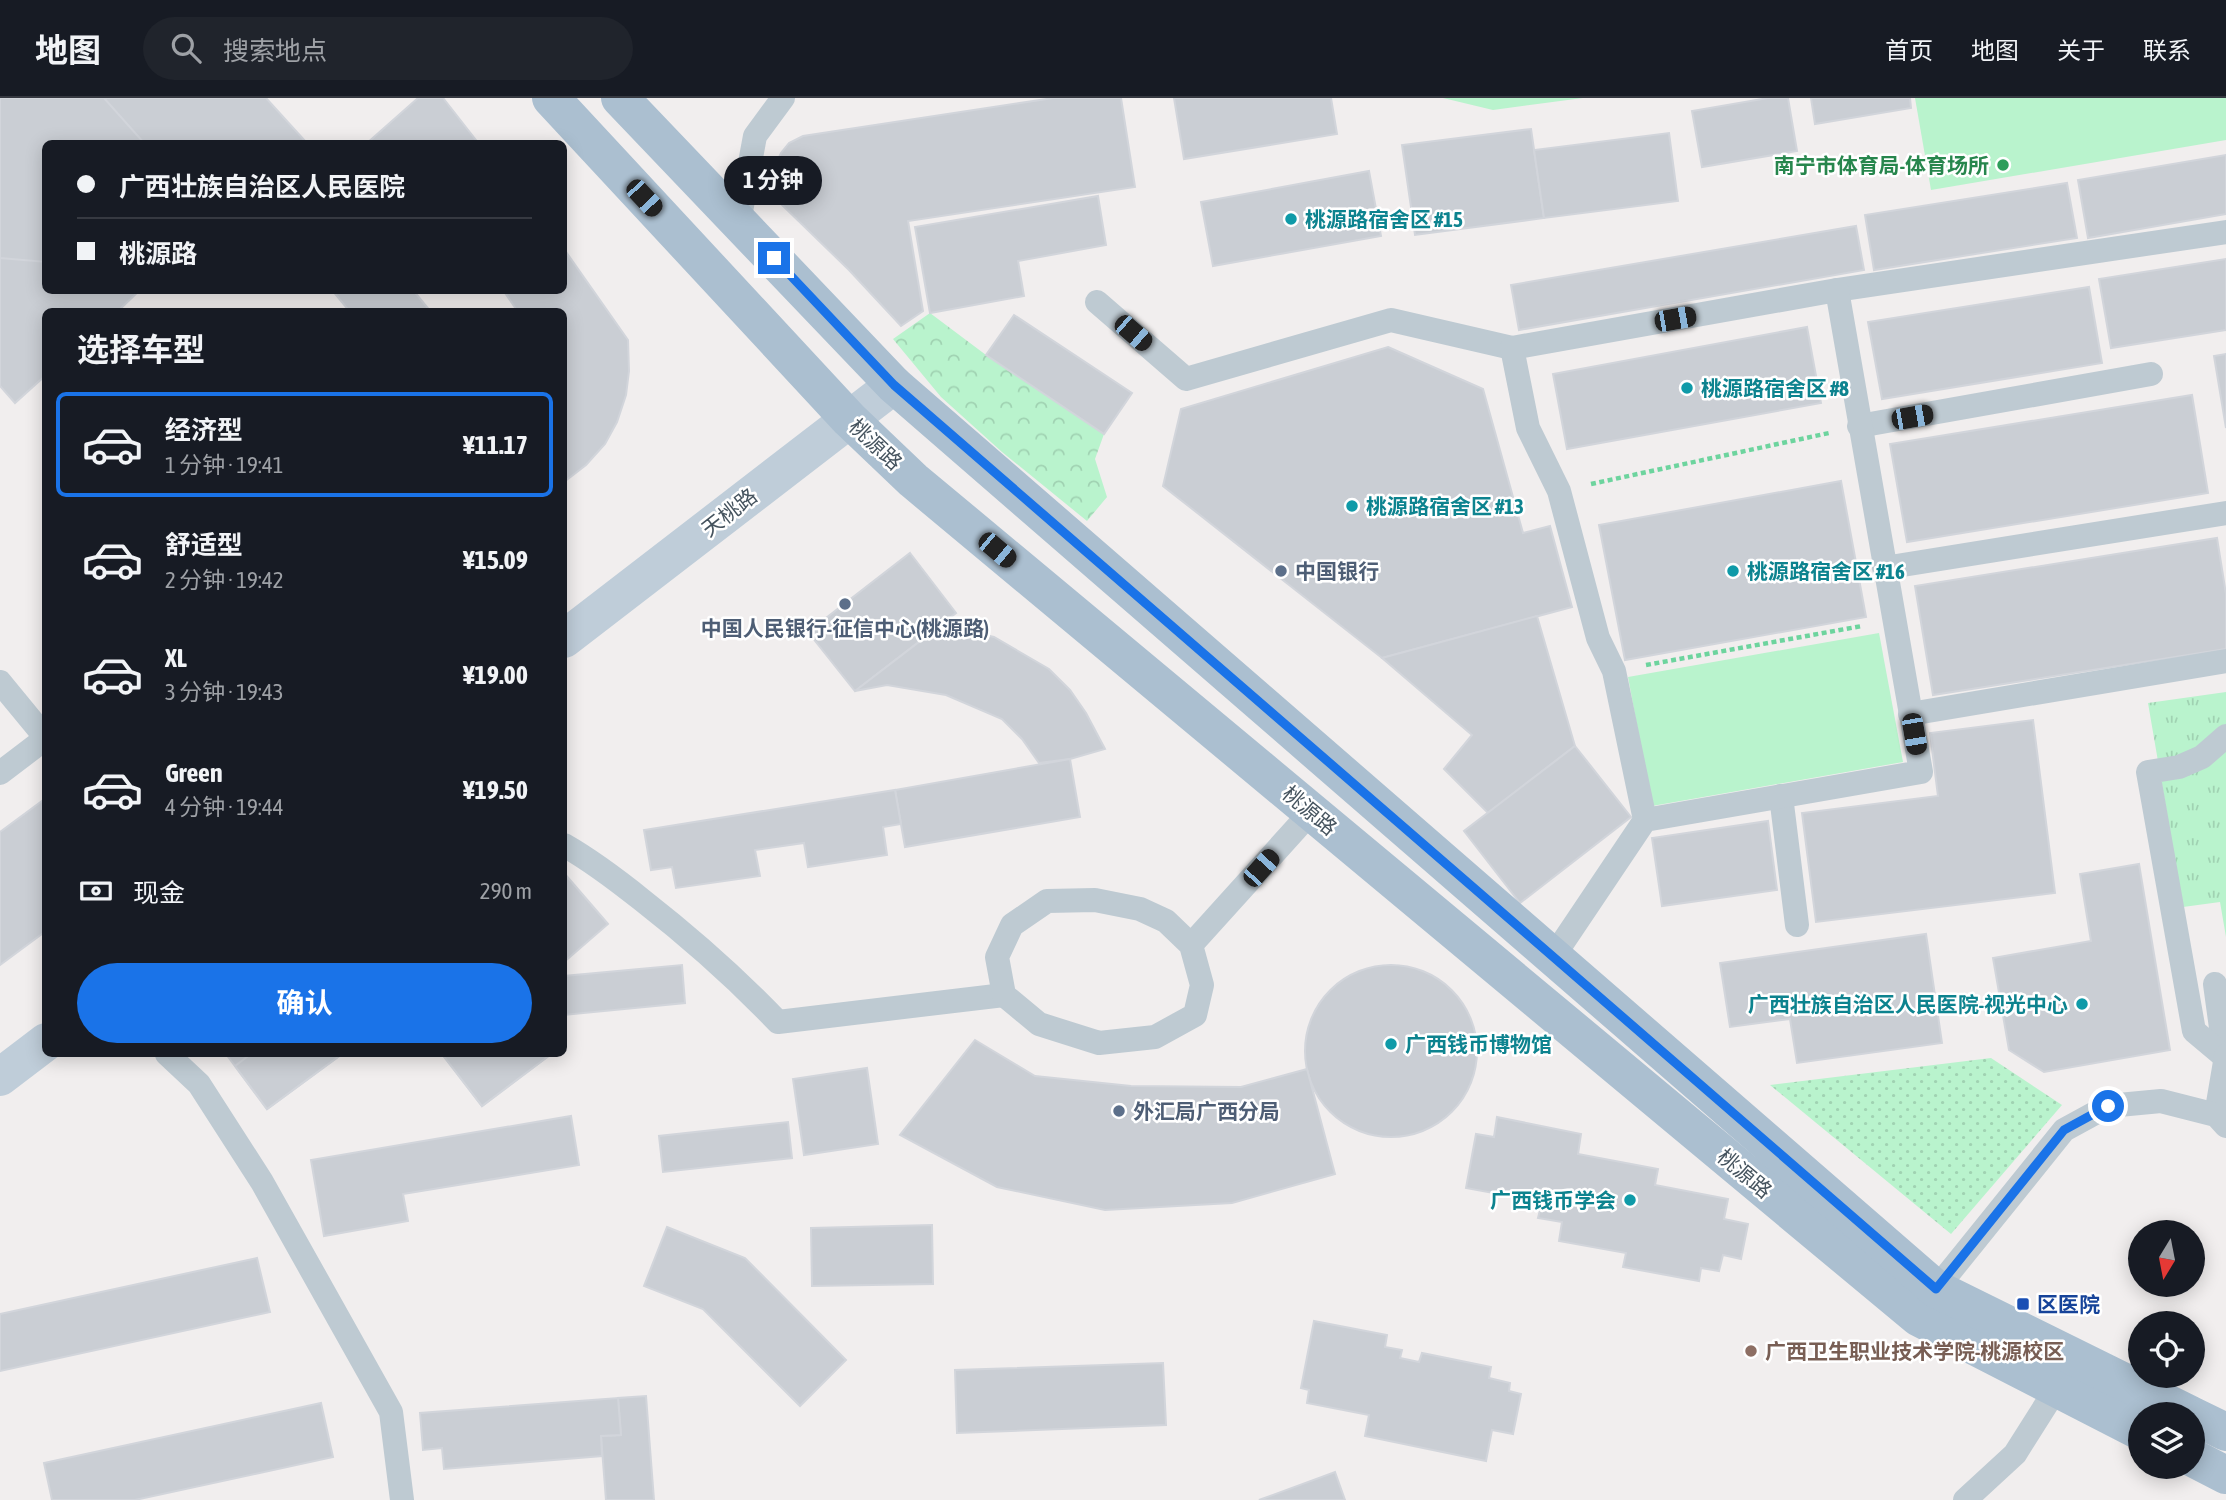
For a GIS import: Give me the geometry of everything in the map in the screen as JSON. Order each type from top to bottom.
[{"type":"main road","name":"桃源路","points":[[551,98],[849,419],[913,480],[1918,1317],[2128,1425]]},
{"type":"main road","name":"桃源路","points":[[620,98],[894,385],[1936,1289],[2165,1402]]},
{"type":"main road","name":"天桃路","points":[[567,637],[894,385]]},
{"type":"main road","points":[[0,1077],[42,1045]]},
{"type":"main road","name":"桃源路","points":[[2205,1422],[2226,1432]]},
{"type":"main road","points":[[2205,1464],[2226,1475]]},
{"type":"lane","points":[[739,222],[755,135],[783,98]]},
{"type":"lane","points":[[1097,302],[1186,379],[1391,320],[1512,348],[1838,290],[2226,232]]},
{"type":"lane","points":[[1645,820],[1921,772],[1859,426],[1838,290]]},
{"type":"lane","points":[[1512,348],[1528,428],[1559,491],[1598,638],[1614,671],[1645,820],[1553,957]]},
{"type":"lane","points":[[1859,426],[2151,374]]},
{"type":"lane","points":[[1884,568],[2226,513]]},
{"type":"lane","points":[[1910,714],[2226,661]]},
{"type":"lane","points":[[0,681],[42,733]]},
{"type":"lane","points":[[2225,1056],[2194,1031],[2148,772],[2179,767],[2202,757],[2226,736]]},
{"type":"lane","points":[[0,773],[42,741]]},
{"type":"lane","points":[[1781,796],[1797,925]]},
{"type":"lane","points":[[1191,945],[1312,811]]},
{"type":"lane","points":[[567,847],[590,859],[686,934],[729,972],[778,1022],[1004,995]]},
{"type":"lane","points":[[1095,900],[1140,909],[1166,921],[1191,945],[1202,985],[1195,1015],[1155,1037],[1099,1043],[1040,1024],[1004,995],[997,957],[1012,925],[1047,901],[1095,900]]},
{"type":"lane","points":[[1936,1289],[2064,1130],[2108,1106],[2161,1101],[2221,1121],[2225,1056],[2216,984]]},
{"type":"lane","points":[[170,1057],[199,1084],[262,1182],[391,1412],[402,1500]]},
{"type":"lane","points":[[1965,1500],[2015,1454],[2056,1388]]},
{"type":"path","points":[[1559,491],[1859,426]]},
{"type":"path","points":[[1614,671],[1894,621]]},
{"type":"green space","points":[[1443,98],[1583,98],[1493,110]]},
{"type":"green space","name":"南宁市体育局-体育场所","points":[[1915,98],[2226,98],[2226,140],[1931,190]]},
{"type":"green space","points":[[930,313],[986,355],[1104,434],[1095,459],[1107,497],[1087,521],[1002,452],[941,397],[893,339]]},
{"type":"green space","points":[[1879,633],[1903,762],[1652,806],[1628,677]]},
{"type":"green space","points":[[2226,692],[2226,937],[2220,902],[2183,907],[2148,703]]},
{"type":"green space","points":[[1991,1058],[2062,1105],[1951,1234],[1770,1085]]},
{"type":"building","points":[[0,98],[266,98],[304,140],[42,140],[42,294],[136,294],[121,308],[42,308],[42,379],[15,403],[0,386]]},
{"type":"building","points":[[0,98],[104,98],[141,140],[42,140],[42,262],[0,258]]},
{"type":"building","points":[[418,98],[443,98],[476,140],[371,140]]},
{"type":"building","points":[[1053,98],[1121,98],[1135,187],[908,221],[923,311],[901,326],[849,270],[782,205],[774,184],[774,168],[781,153],[789,143],[803,136]]},
{"type":"building","points":[[1174,98],[1331,98],[1337,134],[1184,159]]},
{"type":"building","points":[[1768,98],[1788,98],[1797,151],[1702,167],[1692,111]]},
{"type":"building","points":[[1811,98],[1910,98],[1911,108],[1815,124]]},
{"type":"building","points":[[1531,129],[1544,218],[1415,235],[1402,145]]},
{"type":"building","points":[[1669,133],[1678,201],[1544,218],[1534,150]]},
{"type":"building","points":[[2226,155],[2226,214],[2088,238],[2078,180]]},
{"type":"building","name":"桃源路宿舍区 #15","points":[[1369,171],[1381,236],[1213,266],[1201,202]]},
{"type":"building","points":[[2067,183],[2077,238],[1874,270],[1865,215]]},
{"type":"building","points":[[1098,196],[1106,245],[1018,261],[1024,296],[930,313],[915,227]]},
{"type":"building","points":[[1856,226],[1864,270],[1519,330],[1511,285]]},
{"type":"building","points":[[567,253],[628,340],[629,371],[626,395],[617,422],[605,444],[586,465],[567,480],[567,308],[515,308],[506,294],[567,294]]},
{"type":"building","points":[[2226,259],[2226,330],[2111,348],[2099,279]]},
{"type":"building","points":[[2089,287],[2102,363],[1882,399],[1868,322]]},
{"type":"building","points":[[335,294],[416,294],[428,308],[347,308]]},
{"type":"building","points":[[1014,315],[1132,393],[1104,434],[986,355]]},
{"type":"building","name":"桃源路宿舍区 #8","points":[[1807,327],[1821,403],[1567,449],[1553,374]]},
{"type":"building","name":"桃源路宿舍区 #13","points":[[1388,347],[1483,389],[1523,533],[1550,526],[1572,607],[1382,658],[1163,486],[1181,409]]},
{"type":"building","points":[[2226,354],[2226,428],[2214,356]]},
{"type":"building","points":[[2192,395],[2208,493],[1907,542],[1890,444]]},
{"type":"building","name":"桃源路宿舍区 #16","points":[[1841,481],[1866,617],[1625,660],[1599,525]]},
{"type":"building","points":[[2217,538],[2226,594],[2226,649],[1933,695],[1915,586]]},
{"type":"building","points":[[910,553],[956,613],[855,691],[808,632]]},
{"type":"building","points":[[1537,616],[1575,746],[1488,813],[1444,769],[1472,735],[1382,658]]},
{"type":"building","points":[[936,629],[963,630],[994,637],[1049,669],[1070,690],[1105,749],[1070,759],[1039,763],[1022,739],[1002,719],[946,695],[887,685],[855,691]]},
{"type":"building","points":[[2033,720],[2055,893],[1816,922],[1802,813],[1938,796],[1930,733]]},
{"type":"building","points":[[1575,746],[1631,817],[1520,903],[1464,831]]},
{"type":"building","points":[[1070,759],[1080,817],[905,847],[895,790]]},
{"type":"building","points":[[895,790],[901,824],[883,827],[887,855],[808,867],[804,843],[755,850],[760,876],[676,888],[672,867],[651,870],[644,830]]},
{"type":"building","points":[[42,801],[42,934],[0,965],[0,832]]},
{"type":"building","points":[[1768,821],[1777,890],[1662,906],[1652,838]]},
{"type":"building","name":"广西壮族自治区人民医院-视光中心","points":[[2139,864],[2170,1050],[2044,1072],[2009,1050],[1993,958],[2091,941],[2080,874]]},
{"type":"building","points":[[567,876],[608,924],[567,959]]},
{"type":"building","points":[[1926,934],[1942,1043],[1797,1063],[1790,1019],[1730,1027],[1720,963]]},
{"type":"building","points":[[682,965],[685,1003],[567,1015],[567,976]]},
{"type":"building","name":"广西钱币博物馆","points":[[1391,965],[1424,972],[1452,990],[1470,1018],[1477,1051],[1470,1084],[1452,1112],[1424,1130],[1391,1137],[1358,1130],[1330,1112],[1312,1084],[1305,1051],[1312,1018],[1330,990],[1358,972]]},
{"type":"building","name":"外汇局广西分局","points":[[975,1040],[1035,1076],[1131,1086],[1241,1087],[1307,1069],[1335,1174],[1232,1203],[1105,1210],[997,1187],[900,1135]]},
{"type":"building","points":[[228,1057],[338,1057],[267,1109]]},
{"type":"building","points":[[247,1057],[338,1057],[267,1109],[235,1066]]},
{"type":"building","points":[[444,1057],[547,1057],[482,1106]]},
{"type":"building","points":[[444,1057],[547,1057],[482,1106]]},
{"type":"building","points":[[867,1068],[878,1144],[804,1155],[793,1079]]},
{"type":"building","points":[[571,1116],[579,1165],[403,1194],[408,1221],[324,1236],[311,1160]]},
{"type":"building","name":"广西钱币学会","points":[[1497,1117],[1581,1134],[1578,1154],[1658,1169],[1655,1185],[1728,1199],[1724,1219],[1748,1224],[1741,1259],[1723,1255],[1719,1271],[1701,1268],[1699,1281],[1623,1267],[1626,1253],[1559,1241],[1562,1222],[1538,1218],[1542,1202],[1466,1188],[1476,1134],[1494,1137]]},
{"type":"building","points":[[788,1122],[792,1158],[663,1172],[659,1136]]},
{"type":"building","points":[[932,1225],[933,1284],[812,1286],[811,1228]]},
{"type":"building","points":[[667,1227],[745,1258],[846,1360],[800,1406],[703,1309],[644,1286]]},
{"type":"building","points":[[257,1258],[270,1312],[0,1371],[0,1314]]},
{"type":"building","points":[[1314,1321],[1387,1335],[1385,1347],[1402,1350],[1400,1358],[1419,1362],[1422,1353],[1491,1367],[1489,1378],[1510,1383],[1509,1391],[1521,1394],[1513,1434],[1492,1430],[1486,1461],[1365,1436],[1369,1415],[1307,1403],[1309,1390],[1301,1388]]},
{"type":"building","points":[[1163,1363],[1166,1425],[957,1433],[955,1370]]},
{"type":"building","points":[[646,1396],[654,1500],[606,1500],[601,1436],[621,1435],[618,1398]]},
{"type":"building","points":[[618,1398],[621,1435],[601,1436],[602,1456],[444,1469],[442,1448],[423,1450],[420,1413]]},
{"type":"building","points":[[321,1403],[333,1457],[135,1500],[52,1500],[44,1463]]},
{"type":"building","points":[[1335,1472],[1345,1500],[1259,1500]]},
{"type":"place","name":"南宁市体育局-体育场所","points":[[2003,165]]},
{"type":"place","name":"桃源路宿舍区 #15","points":[[1291,219]]},
{"type":"place","name":"桃源路宿舍区 #8","points":[[1687,388]]},
{"type":"place","name":"桃源路宿舍区 #13","points":[[1352,506]]},
{"type":"place","name":"中国银行","points":[[1281,571]]},
{"type":"place","name":"桃源路宿舍区 #16","points":[[1733,571]]},
{"type":"place","name":"中国人民银行-征信中心(桃源路)","points":[[845,604]]},
{"type":"place","name":"广西壮族自治区人民医院-视光中心","points":[[2082,1004]]},
{"type":"place","name":"广西钱币博物馆","points":[[1391,1044]]},
{"type":"place","name":"外汇局广西分局","points":[[1119,1111]]},
{"type":"place","name":"广西钱币学会","points":[[1630,1200]]},
{"type":"place","name":"区医院","points":[[2023,1304]]},
{"type":"place","name":"广西卫生职业技术学院-桃源校区","points":[[1751,1351]]},
{"type":"route","points":[[774,258],[894,385],[1936,1289],[2064,1130],[2108,1106]]}]
